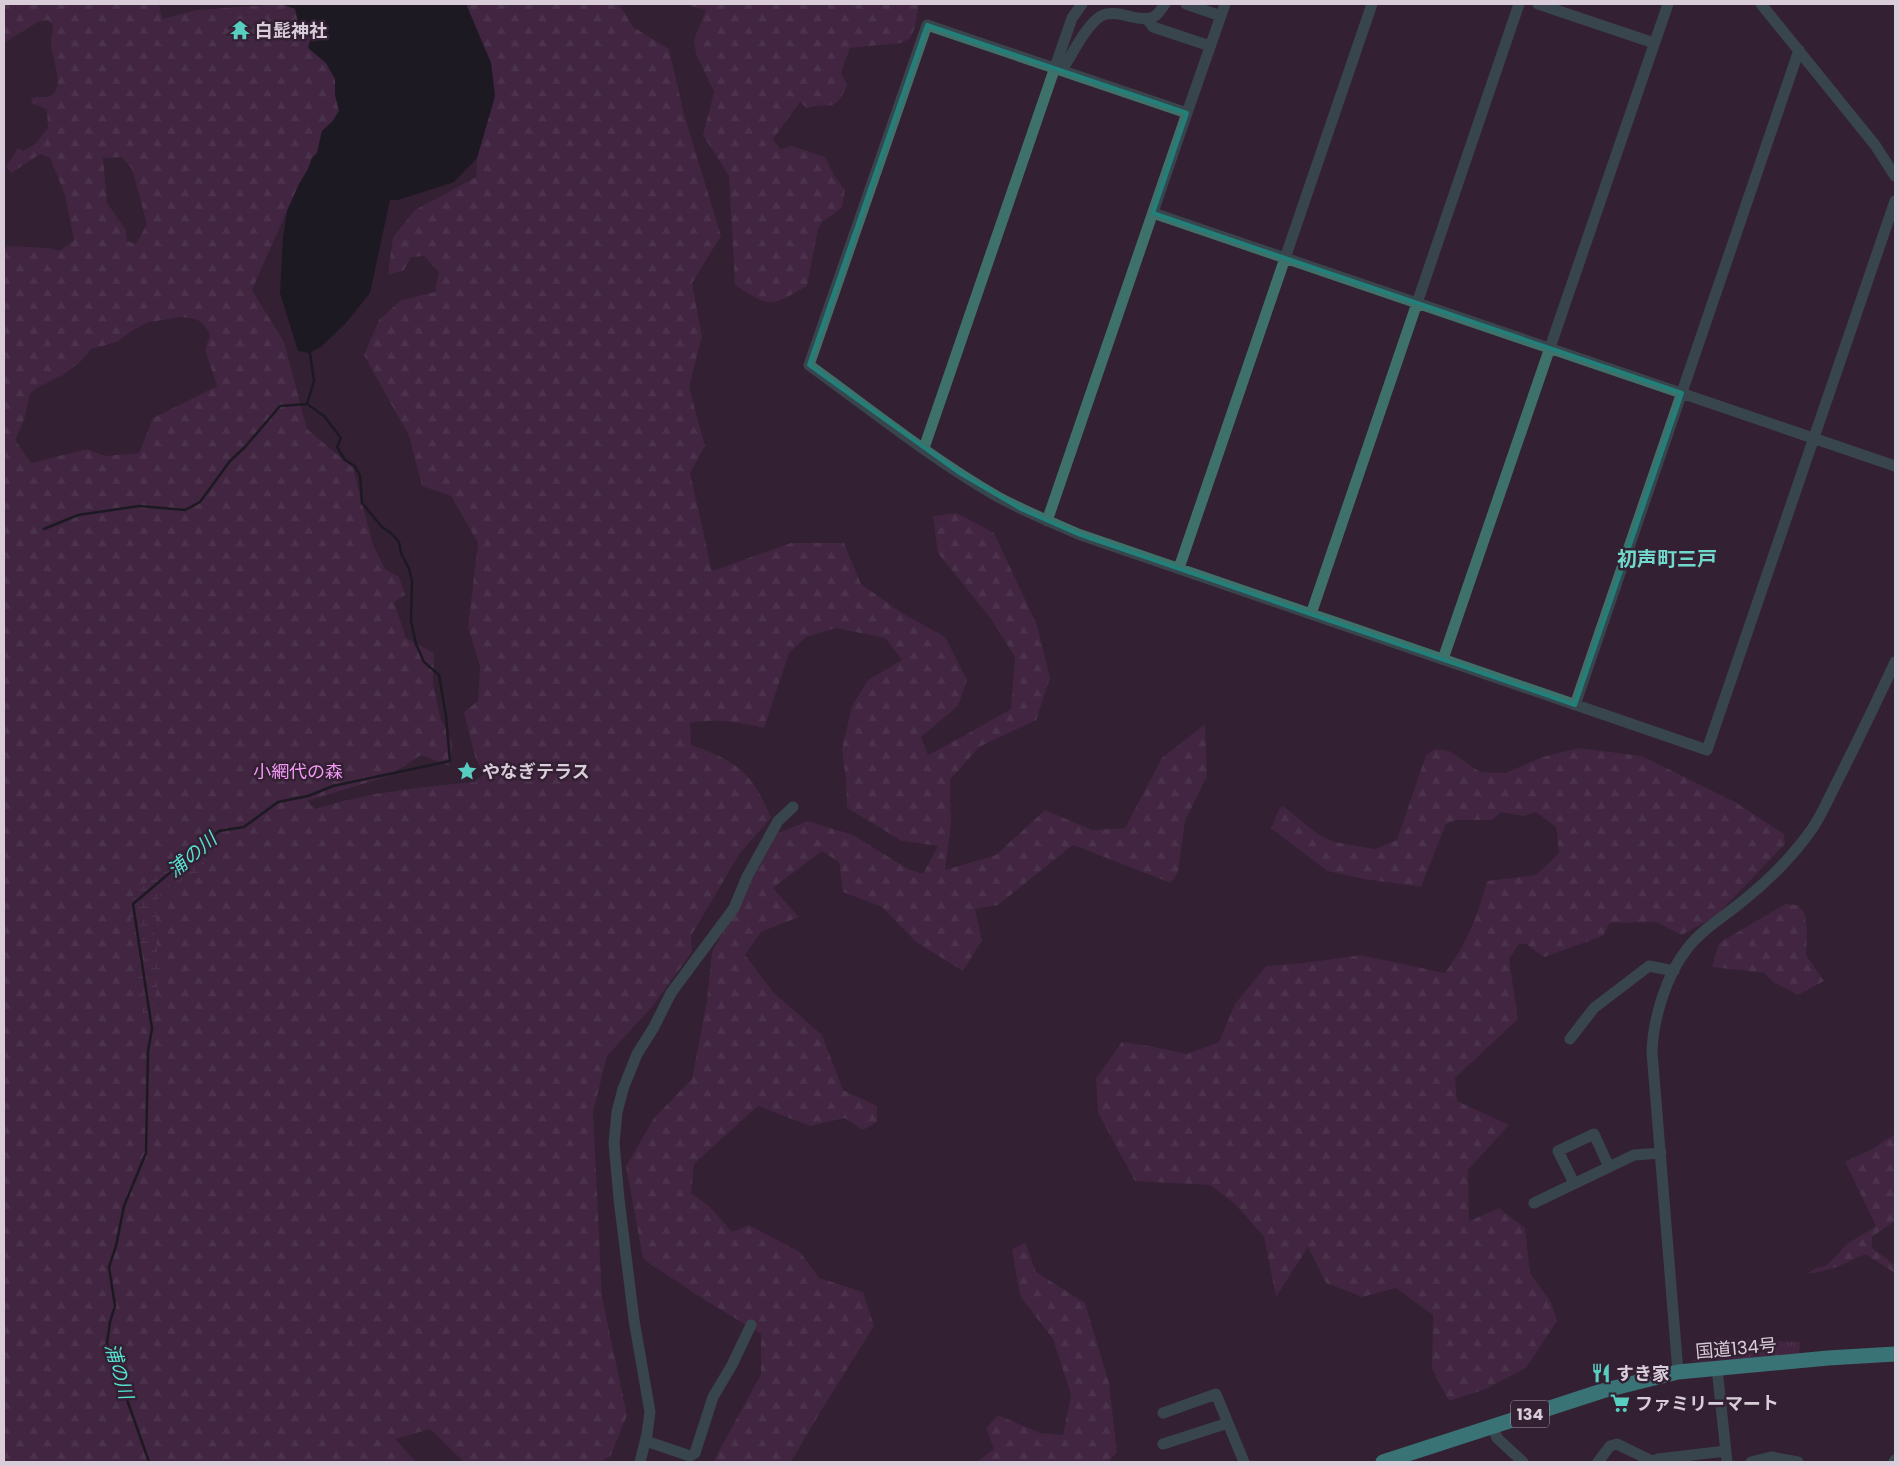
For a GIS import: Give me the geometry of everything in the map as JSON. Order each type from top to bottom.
[{"type":"highway","name":"国道134号","points":[[1383,1462],[1602,1391],[1678,1372],[1828,1358],[1895,1354]]},
{"type":"street","points":[[924,448],[1059,69],[1072,18],[1082,4]]},
{"type":"street","points":[[1059,69],[1092,24],[1102,15],[1114,14],[1147,19],[1156,15],[1165,4]]},
{"type":"street","points":[[1186,4],[1221,16]]},
{"type":"street","points":[[1047,521],[1225,4]]},
{"type":"street","points":[[1179,568],[1372,4]]},
{"type":"street","points":[[1311,614],[1519,4]]},
{"type":"street","points":[[1538,4],[1654,43]]},
{"type":"street","points":[[1443,659],[1668,4]]},
{"type":"street","points":[[1761,4],[1875,145],[1895,176]]},
{"type":"street","points":[[1147,19],[1153,27],[1210,46]]},
{"type":"street","points":[[1187,113],[927,24],[809,365],[958,472],[998,497],[1047,521],[1078,534],[1707,750],[1895,201]]},
{"type":"street","points":[[1575,704],[1800,50]]},
{"type":"street","points":[[1153,213],[1895,466]]},
{"type":"street","points":[[1678,1372],[1662,1153],[1652,1052],[1653,1033],[1663,996],[1686,950],[1700,934],[1746,899],[1777,870],[1814,826],[1895,662]]},
{"type":"street","points":[[640,1462],[646,1441],[649,1406],[634,1320],[619,1199],[614,1143],[616,1112],[630,1069],[671,993],[734,908],[747,878],[778,821],[793,807]]},
{"type":"street","points":[[1570,1039],[1594,1008],[1649,966],[1674,971]]},
{"type":"street","points":[[1574,1183],[1558,1151],[1594,1134],[1609,1167]]},
{"type":"street","points":[[1534,1203],[1634,1155],[1662,1153]]},
{"type":"street","points":[[646,1441],[690,1456],[695,1453],[713,1397],[732,1365],[751,1325]]},
{"type":"street","points":[[1598,1462],[1610,1446],[1617,1444],[1654,1462],[1658,1459],[1727,1457],[1718,1368]]},
{"type":"street","points":[[1163,1413],[1216,1394],[1244,1462]]},
{"type":"street","points":[[1163,1444],[1228,1423]]},
{"type":"street","points":[[1493,1426],[1497,1438],[1524,1462]]},
{"type":"street","points":[[1751,1462],[1769,1459],[1798,1462]]},
{"type":"highlighted area","points":[[927,25],[1187,113],[1153,213],[1682,393],[1575,705],[1078,534],[1021,509],[958,472],[809,365]]},
{"type":"green space","name":"小網代の森","points":[[4,4],[159,4],[162,19],[196,10],[282,4],[295,9],[299,25],[312,34],[309,48],[326,63],[335,79],[335,95],[339,111],[332,122],[322,131],[317,153],[312,158],[299,184],[252,290],[284,342],[307,429],[353,468],[373,545],[385,569],[399,577],[405,595],[394,602],[406,638],[434,653],[433,682],[440,717],[453,744],[449,766],[421,755],[389,776],[307,801],[315,809],[375,794],[474,782],[484,774],[475,757],[464,712],[478,701],[480,666],[468,627],[478,543],[451,496],[422,486],[409,436],[364,355],[379,320],[401,300],[435,292],[439,272],[424,256],[411,257],[404,270],[388,275],[393,237],[415,210],[476,177],[477,158],[495,96],[491,63],[466,4],[619,4],[633,27],[669,49],[684,114],[721,236],[692,283],[702,336],[689,387],[705,446],[690,473],[712,571],[791,543],[844,543],[861,584],[902,613],[945,637],[967,680],[958,706],[921,737],[928,755],[1011,709],[1015,657],[991,619],[938,553],[933,516],[957,513],[994,533],[1037,625],[1050,678],[1036,720],[979,747],[950,780],[951,825],[945,870],[996,855],[1045,810],[1092,830],[1125,828],[1162,758],[1205,724],[1207,776],[1185,821],[1178,872],[1171,883],[1073,845],[998,905],[975,909],[982,940],[963,971],[916,942],[882,907],[843,892],[839,862],[822,851],[773,888],[799,917],[761,932],[745,955],[774,993],[822,1035],[843,1090],[877,1106],[877,1122],[863,1130],[845,1118],[810,1126],[758,1106],[694,1164],[691,1193],[710,1207],[732,1232],[749,1225],[800,1252],[819,1278],[863,1292],[874,1326],[791,1462],[713,1462],[761,1374],[761,1334],[643,1259],[626,1166],[654,1118],[692,1079],[707,1000],[712,952],[778,833],[808,821],[853,835],[908,869],[923,874],[938,846],[902,841],[847,808],[842,749],[852,706],[868,680],[902,660],[885,638],[836,628],[806,637],[789,653],[764,728],[727,721],[690,723],[691,745],[732,763],[741,770],[757,789],[771,818],[740,853],[691,936],[692,952],[652,1007],[607,1056],[593,1112],[602,1297],[627,1415],[611,1455],[601,1462],[464,1462],[430,1429],[395,1439],[416,1462],[4,1462],[4,249],[8,246],[50,248],[59,251],[74,240],[65,195],[50,158],[40,154],[11,173],[6,167],[18,148],[23,151],[35,144],[48,128],[47,110],[31,102],[32,98],[52,95],[57,88],[57,75],[51,47],[53,26],[48,20],[38,22],[4,43]],"holes":[[[122,157],[132,169],[147,224],[136,244],[127,241],[126,230],[107,203],[103,158]],[[181,317],[196,319],[202,323],[210,335],[205,349],[217,386],[153,418],[139,453],[105,456],[87,449],[31,463],[15,440],[24,420],[30,394],[35,389],[63,375],[80,362],[91,349],[117,342],[133,330],[149,322]],[[198,840],[213,848],[200,872],[160,890],[154,931],[161,971],[134,990],[139,963],[134,894],[147,882],[180,860]]]},
{"type":"green space","points":[[689,4],[919,4],[915,27],[910,39],[900,43],[850,48],[841,72],[847,85],[839,100],[831,105],[807,108],[800,102],[773,139],[780,149],[792,146],[825,157],[834,175],[845,190],[842,208],[822,222],[818,229],[807,286],[777,301],[764,301],[756,298],[735,285],[729,176],[703,135],[714,92],[696,54],[694,40],[706,10]]},
{"type":"green space","points":[[1579,748],[1642,756],[1735,802],[1784,834],[1785,844],[1716,916],[1682,935],[1656,922],[1610,923],[1603,936],[1544,957],[1526,944],[1519,944],[1509,959],[1518,1019],[1455,1078],[1457,1101],[1509,1125],[1468,1170],[1469,1221],[1499,1208],[1525,1228],[1530,1273],[1551,1302],[1557,1321],[1526,1368],[1486,1389],[1449,1401],[1432,1369],[1433,1315],[1396,1288],[1362,1297],[1326,1283],[1308,1247],[1276,1297],[1264,1237],[1235,1204],[1210,1185],[1135,1181],[1098,1113],[1096,1078],[1122,1042],[1187,1054],[1219,1042],[1235,1004],[1266,966],[1361,955],[1445,973],[1470,929],[1487,881],[1536,875],[1559,853],[1556,827],[1536,812],[1524,816],[1501,812],[1492,820],[1456,820],[1446,824],[1421,887],[1364,879],[1327,871],[1271,828],[1279,809],[1283,806],[1319,835],[1335,842],[1375,849],[1397,840],[1426,755],[1435,749],[1449,751],[1480,772],[1505,773],[1543,757]]},
{"type":"green space","points":[[198,840],[213,848],[200,872],[160,891],[154,931],[161,971],[149,1022],[139,1007],[134,990],[139,963],[129,908],[134,894],[147,882],[180,860]]},
{"type":"green space","points":[[1785,904],[1798,905],[1804,912],[1807,928],[1806,955],[1824,981],[1798,995],[1773,982],[1764,973],[1712,967],[1719,943]]},
{"type":"green space","points":[[1895,1135],[1895,1221],[1872,1237],[1872,1248],[1895,1265],[1895,1273],[1865,1254],[1836,1267],[1806,1274],[1818,1267],[1826,1266],[1847,1244],[1876,1226],[1845,1162],[1871,1150]]},
{"type":"green space","points":[[1025,1242],[1036,1272],[1085,1303],[1109,1383],[1117,1452],[1108,1462],[977,1462],[994,1449],[986,1428],[998,1415],[1040,1433],[1063,1435],[1071,1395],[1053,1339],[1020,1296],[1012,1250]]},
{"type":"green space","points":[[1717,1338],[1800,1342],[1799,1355],[1699,1363],[1692,1361]]},
{"type":"shaded area","points":[[282,4],[466,4],[491,63],[495,96],[477,158],[454,182],[398,200],[390,200],[370,293],[346,323],[322,346],[310,353],[298,351],[280,293],[283,237],[287,211],[312,158],[317,153],[322,131],[332,122],[339,111],[335,95],[335,79],[326,63],[308,48],[311,34],[307,29],[299,25],[295,9]]},
{"type":"waterway","name":"浦の川","points":[[149,1462],[107,1343],[110,1322],[115,1306],[109,1267],[116,1246],[124,1206],[146,1153],[148,1051],[152,1029],[133,904],[219,831],[244,827],[278,802],[308,796],[333,786],[450,761],[446,716],[439,675],[424,662],[416,644],[411,621],[412,581],[409,569],[401,553],[399,542],[382,527],[362,503],[360,476],[355,466],[345,460],[337,447],[341,438],[324,416],[307,404],[314,381],[310,353]]},
{"type":"waterway","points":[[44,529],[78,515],[139,506],[185,510],[200,502],[230,461],[245,447],[280,406],[307,404]]},
{"type":"place","name":"白髭神社","points":[[240,30]]},
{"type":"place","name":"やなぎテラス","points":[[467,771]]},
{"type":"place","name":"すき家","points":[[1601,1373]]},
{"type":"place","name":"ファミリーマート","points":[[1620,1403]]},
{"type":"district","name":"初声町三戸","points":[[1667,559]]}]
